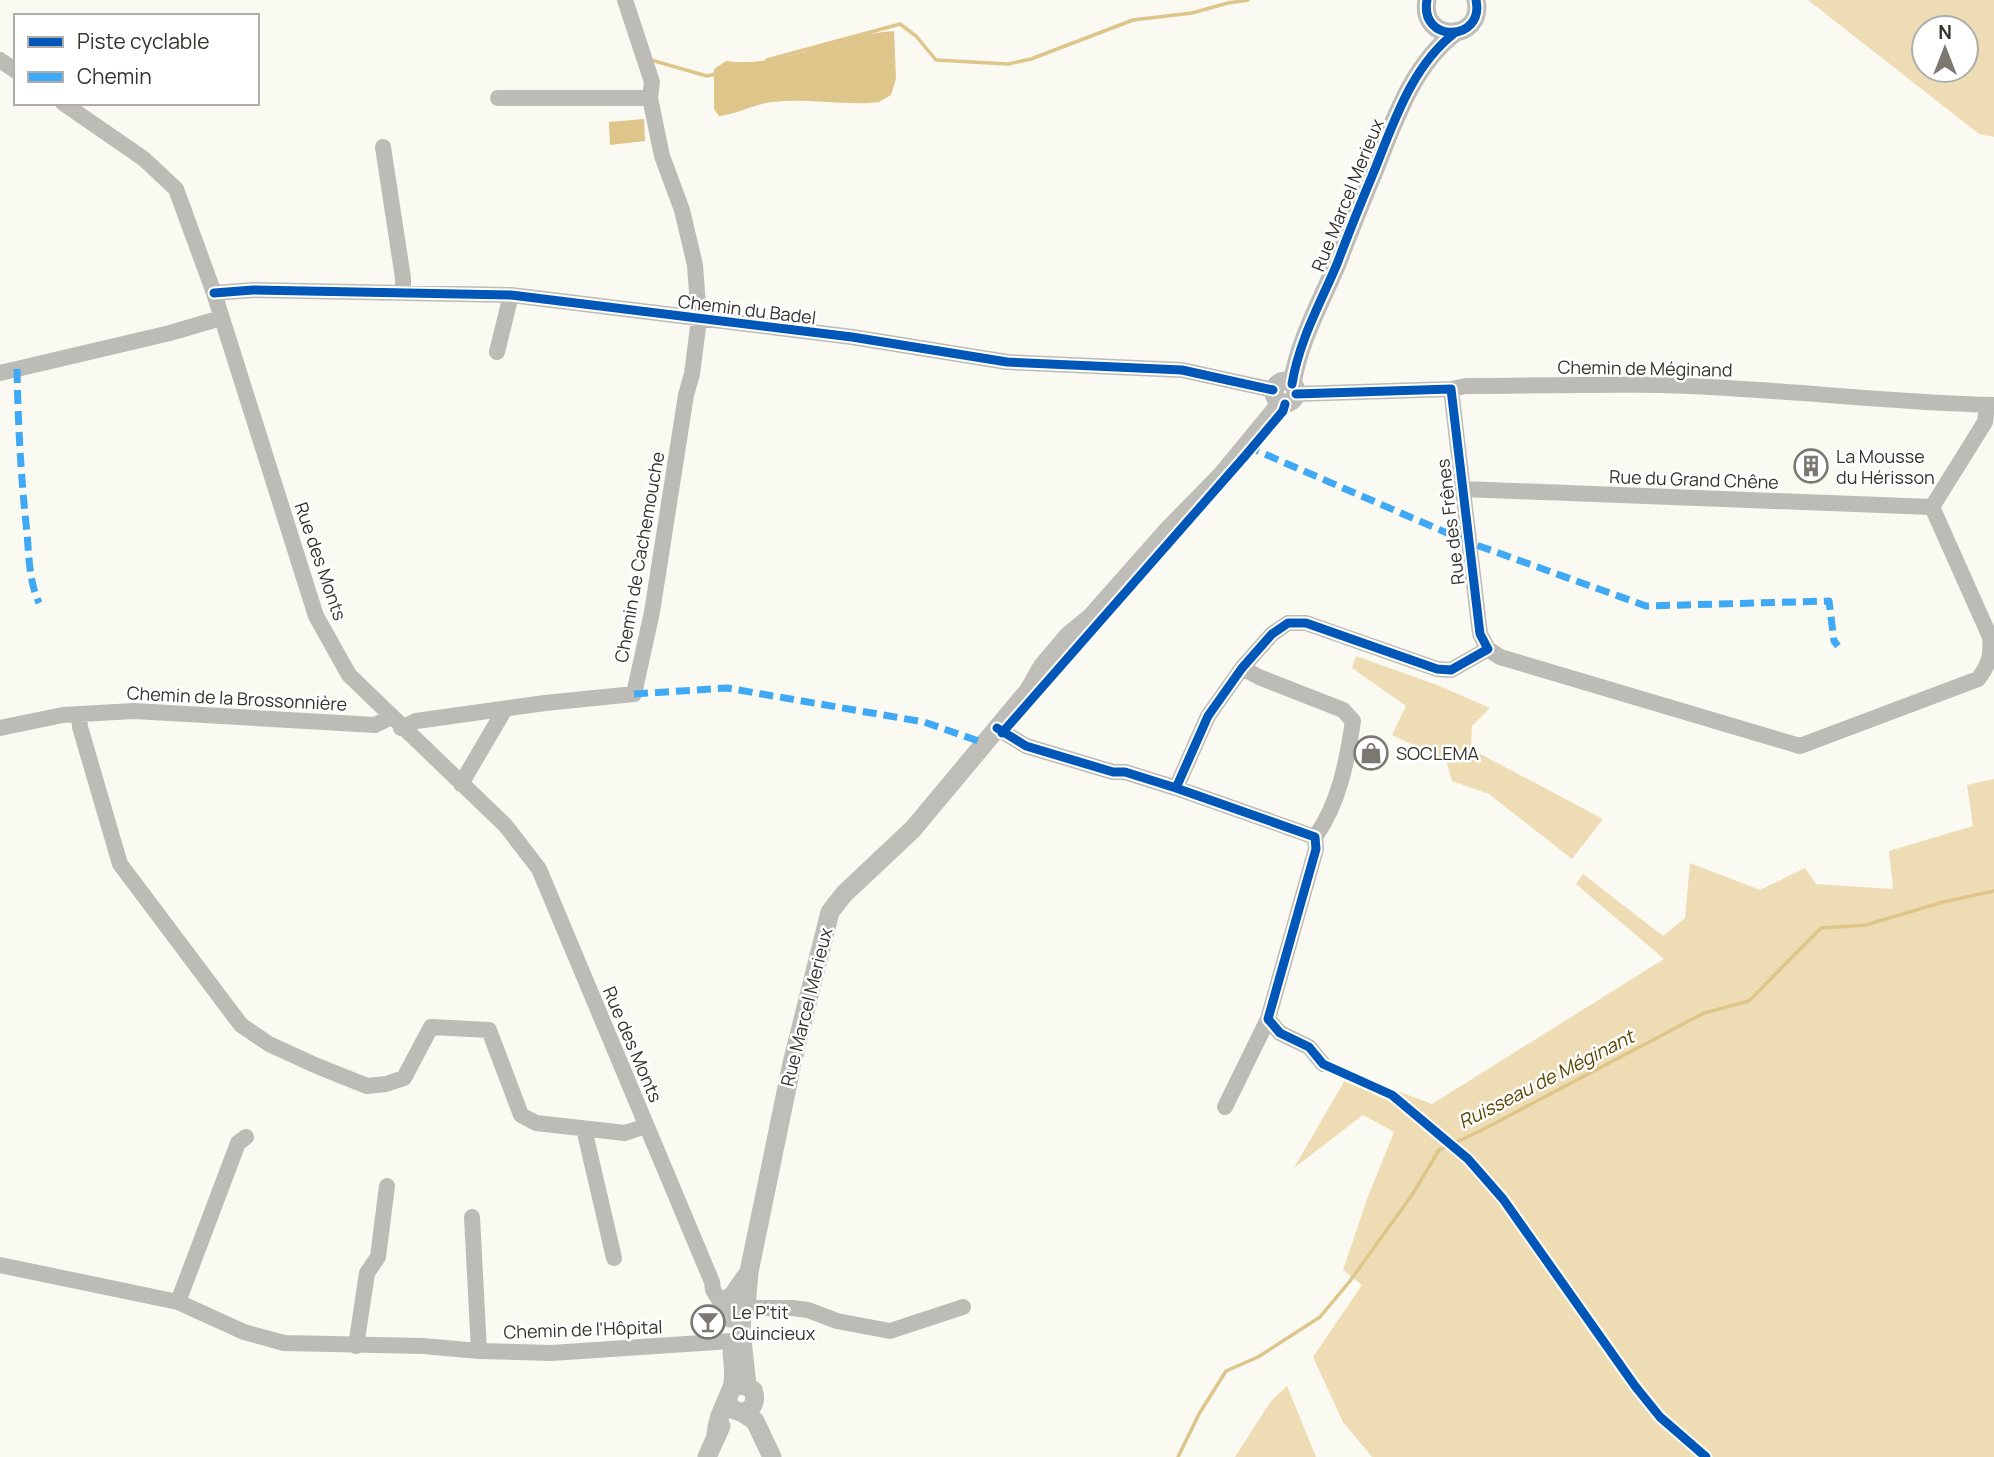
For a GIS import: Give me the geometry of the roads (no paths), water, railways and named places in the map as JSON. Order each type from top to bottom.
[{"type":"main road","points":[[1427,0],[1426,10],[1431,23],[1442,31],[1456,32]]},
{"type":"main road","name":"Rue Marcel Merieux","points":[[741,1401],[731,1341],[736,1306],[749,1280],[748,1272],[792,1063],[830,912],[844,894],[913,829],[1030,690],[1042,667],[1069,635],[1091,617],[1168,530],[1221,476],[1286,393],[1297,354],[1335,268],[1395,117],[1416,79],[1442,43],[1471,24],[1476,17],[1478,1]]},
{"type":"main road","name":"Rue Marcel Merieux","points":[[1416,79],[1431,23]]},
{"type":"main road","name":"Rue Marcel Merieux","points":[[736,1306],[741,1330],[741,1401]]},
{"type":"main road","points":[[707,1457],[716,1435],[718,1416],[741,1401],[764,1435],[772,1457]]},
{"type":"street","points":[[625,0],[652,82],[650,98],[662,156],[682,210],[695,265],[699,319]]},
{"type":"street","points":[[498,98],[650,98]]},
{"type":"street","name":"Rue des Monts","points":[[66,105],[144,159],[176,189],[214,293],[316,616],[349,676],[506,825],[539,869],[712,1282],[736,1306]]},
{"type":"street","points":[[383,147],[403,292]]},
{"type":"street","name":"Chemin du Badel","points":[[214,293],[253,290],[511,295],[852,337],[1007,362],[1182,370],[1286,393]]},
{"type":"street","points":[[497,352],[511,295]]},
{"type":"street","points":[[0,373],[170,333],[221,318]]},
{"type":"street","name":"Chemin de Cachemouche","points":[[396,722],[634,694],[652,612],[699,319]]},
{"type":"street","name":"Chemin de Méginand","points":[[1286,393],[1451,389],[1466,386],[1726,387],[1886,401],[1990,405]]},
{"type":"street","name":"Rue des Frênes","points":[[1451,389],[1480,634],[1488,649]]},
{"type":"street","points":[[1176,788],[1208,716],[1242,668],[1272,634],[1288,624],[1306,623],[1437,669],[1451,670],[1488,649],[1500,657],[1800,746],[1978,679],[1987,668],[1992,654],[1990,637],[1932,507],[1986,422],[1990,405]]},
{"type":"street","name":"Rue du Grand Chêne","points":[[1462,489],[1932,507]]},
{"type":"street","points":[[1225,1107],[1268,1020],[1313,861],[1315,837],[1326,823],[1334,803],[1353,722],[1343,710],[1242,668]]},
{"type":"street","points":[[461,783],[505,709]]},
{"type":"street","name":"Chemin de la Brossonnière","points":[[0,728],[63,715],[134,711],[375,725],[396,722]]},
{"type":"street","name":"Rue des Monts","points":[[79,714],[80,726],[120,864],[241,1025],[269,1044],[367,1086],[404,1078],[431,1027],[489,1030],[521,1115],[536,1123],[625,1133],[646,1126]]},
{"type":"street","points":[[997,728],[1026,747],[1113,772],[1125,772],[1315,837]]},
{"type":"street","points":[[1268,1020],[1280,1033],[1309,1047],[1323,1064]]},
{"type":"street","points":[[584,1129],[614,1258]]},
{"type":"street","points":[[178,1302],[238,1143],[246,1137]]},
{"type":"street","points":[[356,1346],[367,1273],[378,1256],[387,1186]]},
{"type":"street","name":"Chemin de l'Hôpital","points":[[471,1217],[479,1351]]},
{"type":"street","name":"Chemin de l'Hôpital","points":[[0,1265],[178,1302],[244,1332],[284,1343],[422,1346],[551,1353],[731,1341]]},
{"type":"street","points":[[736,1306],[808,1310],[837,1321],[890,1331],[963,1307]]},
{"type":"waterway","points":[[767,60],[900,24],[916,36],[936,60],[1008,64],[1031,59],[1133,20],[1192,13],[1248,0]]},
{"type":"waterway","points":[[651,60],[707,76],[716,74]]},
{"type":"waterway","name":"Ruisseau de Méginant","points":[[1178,1457],[1199,1414],[1226,1371],[1258,1357],[1320,1317],[1350,1281],[1412,1195],[1439,1150],[1704,1013],[1749,1001],[1821,928],[1866,925],[1943,902],[1994,891]]},
{"type":"place","name":"La Mousse du Hérisson","points":[[1811,466]]},
{"type":"place","name":"SOCLEMA","points":[[1371,753]]},
{"type":"place","name":"Le P'tit Quincieux","points":[[708,1322]]}]
